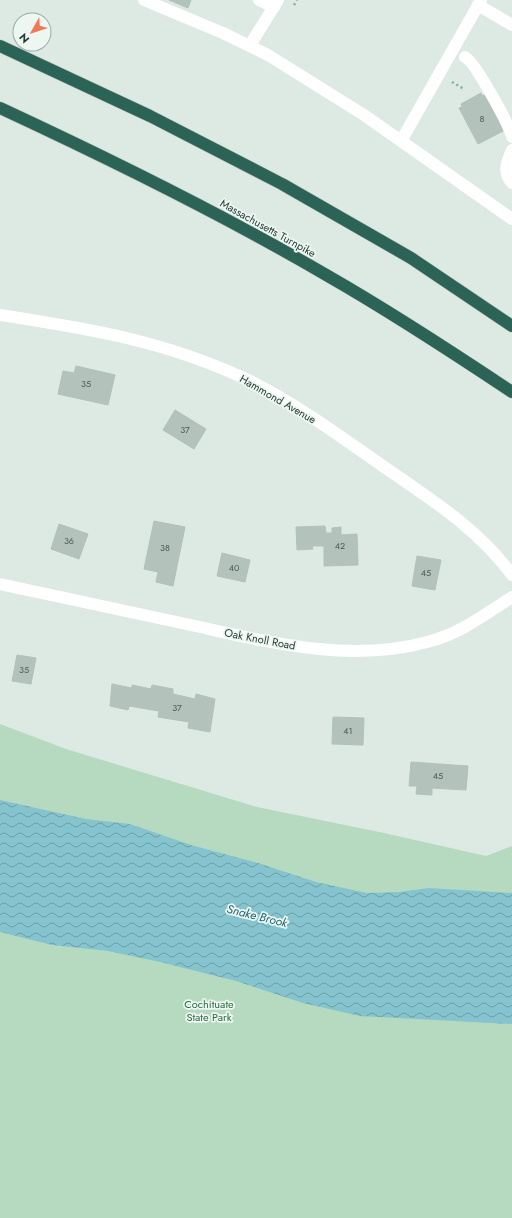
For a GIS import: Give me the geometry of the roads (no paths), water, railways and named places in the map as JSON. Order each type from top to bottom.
[{"type":"highway","points":[[0,46],[150,116],[282,184],[411,258],[512,326]]},
{"type":"highway","name":"Massachusetts Turnpike","points":[[0,108],[132,171],[276,247],[390,313],[512,392]]},
{"type":"street","points":[[144,0],[250,46],[315,84],[401,141],[512,219]]},
{"type":"street","points":[[250,46],[276,4],[259,0]]},
{"type":"street","points":[[401,141],[480,3],[512,25]]},
{"type":"street","points":[[465,57],[472,63],[477,71],[508,126],[512,136]]},
{"type":"street","points":[[512,150],[505,167],[506,176],[512,183]]},
{"type":"street","name":"Hammond Avenue","points":[[0,315],[92,330],[148,342],[208,363],[251,382],[307,414],[460,521],[485,544],[512,574]]},
{"type":"street","name":"Oak Knoll Road","points":[[0,584],[286,645],[346,651],[400,648],[439,639],[475,622],[512,597]]},
{"type":"water","name":"Snake Brook","points":[[0,800],[86,819],[130,824],[191,845],[258,863],[316,882],[367,893],[399,892],[429,888],[512,893],[512,1024],[360,1016],[303,1003],[236,981],[160,962],[108,951],[52,945],[0,932]]},
{"type":"park label","name":"Cochituate State Park","points":[[209,1010]]}]
